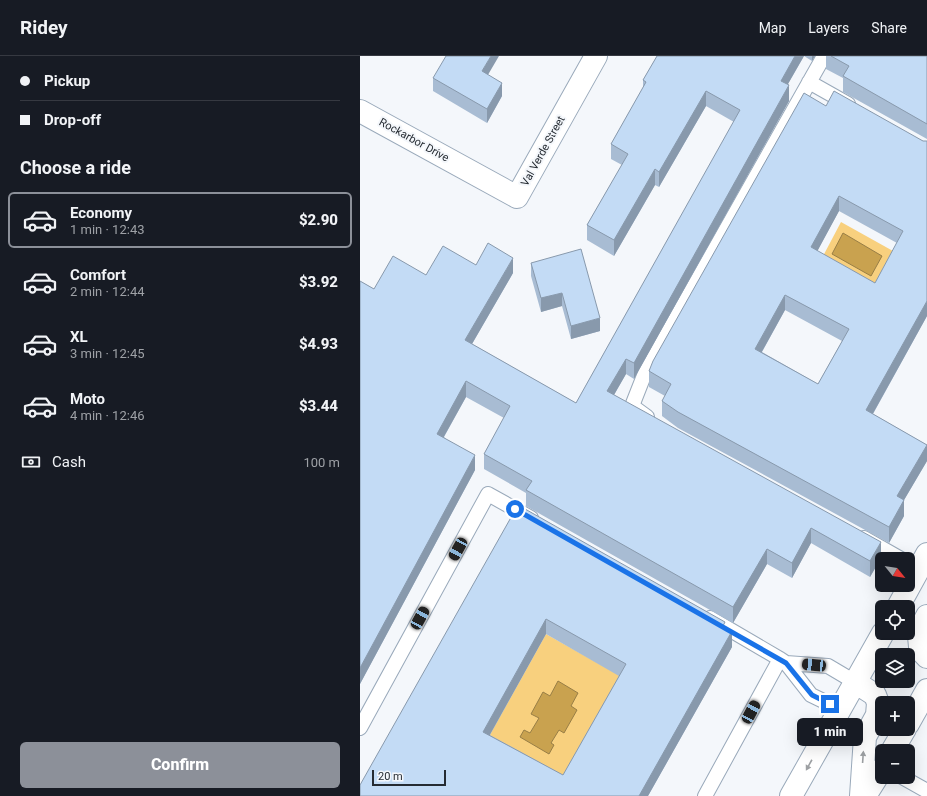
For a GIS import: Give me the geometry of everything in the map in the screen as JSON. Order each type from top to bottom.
[{"type":"main road","name":"Val Verde Street","points":[[468,170],[517,197],[596,56]]},
{"type":"main road","name":"Rockarbor Drive","points":[[360,110],[468,170]]},
{"type":"main road","points":[[927,616],[923,624],[919,640],[924,654],[927,657]]},
{"type":"main road","points":[[791,796],[879,640]]},
{"type":"main road","points":[[855,682],[875,695],[878,703],[877,715],[865,737],[861,796]]},
{"type":"main road","points":[[915,711],[927,690]]},
{"type":"main road","points":[[865,796],[875,780]]},
{"type":"lane","points":[[656,423],[632,406],[645,373],[824,56]]},
{"type":"lane","points":[[809,82],[858,110]]},
{"type":"lane","points":[[360,728],[488,494],[543,525]]},
{"type":"lane","points":[[850,531],[895,552]]},
{"type":"lane","points":[[700,613],[783,661],[812,695],[840,709]]},
{"type":"lane","points":[[783,661],[828,666],[855,682]]},
{"type":"lane","points":[[705,796],[783,661]]},
{"type":"lane","points":[[914,784],[927,791]]},
{"type":"shaded area","points":[[841,222],[893,251],[873,287],[822,258]]},
{"type":"shaded area","points":[[843,233],[882,256],[871,276],[832,254]]},
{"type":"shaded area","points":[[546,634],[626,679],[563,791],[483,747]]},
{"type":"shaded area","points":[[558,681],[578,693],[571,706],[577,710],[564,733],[559,730],[551,743],[554,745],[549,754],[520,737],[524,730],[530,733],[539,718],[531,714],[543,692],[550,696]]},
{"type":"building","points":[[446,56],[491,56],[482,71],[502,83],[487,109],[433,78]]},
{"type":"building","points":[[657,56],[795,56],[781,81],[789,85],[634,363],[626,359],[607,391],[881,542],[870,561],[811,528],[792,563],[767,549],[733,607],[526,490],[532,481],[484,454],[510,406],[466,381],[437,434],[475,455],[360,668],[360,281],[374,289],[393,256],[426,275],[443,246],[476,265],[488,243],[513,258],[465,340],[576,403],[740,110],[706,91],[659,172],[655,169],[614,240],[587,225],[628,154],[611,144],[646,82],[643,80]]},
{"type":"building","points":[[831,56],[927,56],[927,124],[843,76],[849,66]]},
{"type":"building","points":[[834,91],[923,141],[927,141],[927,301],[866,410],[927,445],[897,496],[904,500],[889,527],[678,412],[662,401],[671,384],[649,371],[653,361],[804,93],[826,106]],"holes":[[[839,196],[903,231],[875,283],[811,247]],[[785,295],[849,329],[818,384],[755,349]]]},
{"type":"building","points":[[581,249],[600,318],[571,326],[562,293],[541,298],[531,263]]},
{"type":"building","points":[[518,505],[725,622],[723,626],[732,631],[639,796],[360,796],[360,785]],"holes":[[[546,619],[626,664],[563,775],[483,732]]]},
{"type":"route","points":[[515,509],[741,636],[786,663],[812,695],[830,704]]}]
